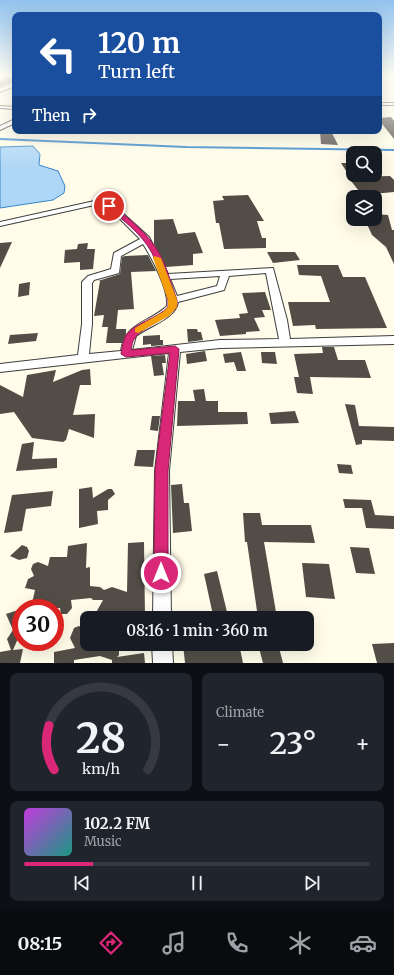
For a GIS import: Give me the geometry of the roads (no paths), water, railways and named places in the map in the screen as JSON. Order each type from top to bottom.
[{"type":"street","points":[[0,108],[12,108]]},
{"type":"street","points":[[0,128],[12,122]]},
{"type":"street","points":[[0,224],[99,202],[109,206],[135,227],[146,239],[156,254],[172,300],[172,307],[166,314],[135,332],[130,337],[126,354]]},
{"type":"street","points":[[82,359],[87,324],[86,282],[91,278],[116,271],[117,255],[146,239]]},
{"type":"street","points":[[164,277],[270,270],[282,320],[284,342]]},
{"type":"street","points":[[172,300],[220,288],[225,279],[225,274]]},
{"type":"street","points":[[0,368],[220,344],[394,340]]},
{"type":"street","points":[[162,611],[162,471],[175,349]]},
{"type":"street","points":[[162,651],[163,663]]},
{"type":"water","points":[[33,146],[40,154],[39,165],[58,171],[65,186],[64,193],[53,200],[0,208],[0,147]]},
{"type":"waterway","points":[[0,139],[186,147],[394,150]]}]
